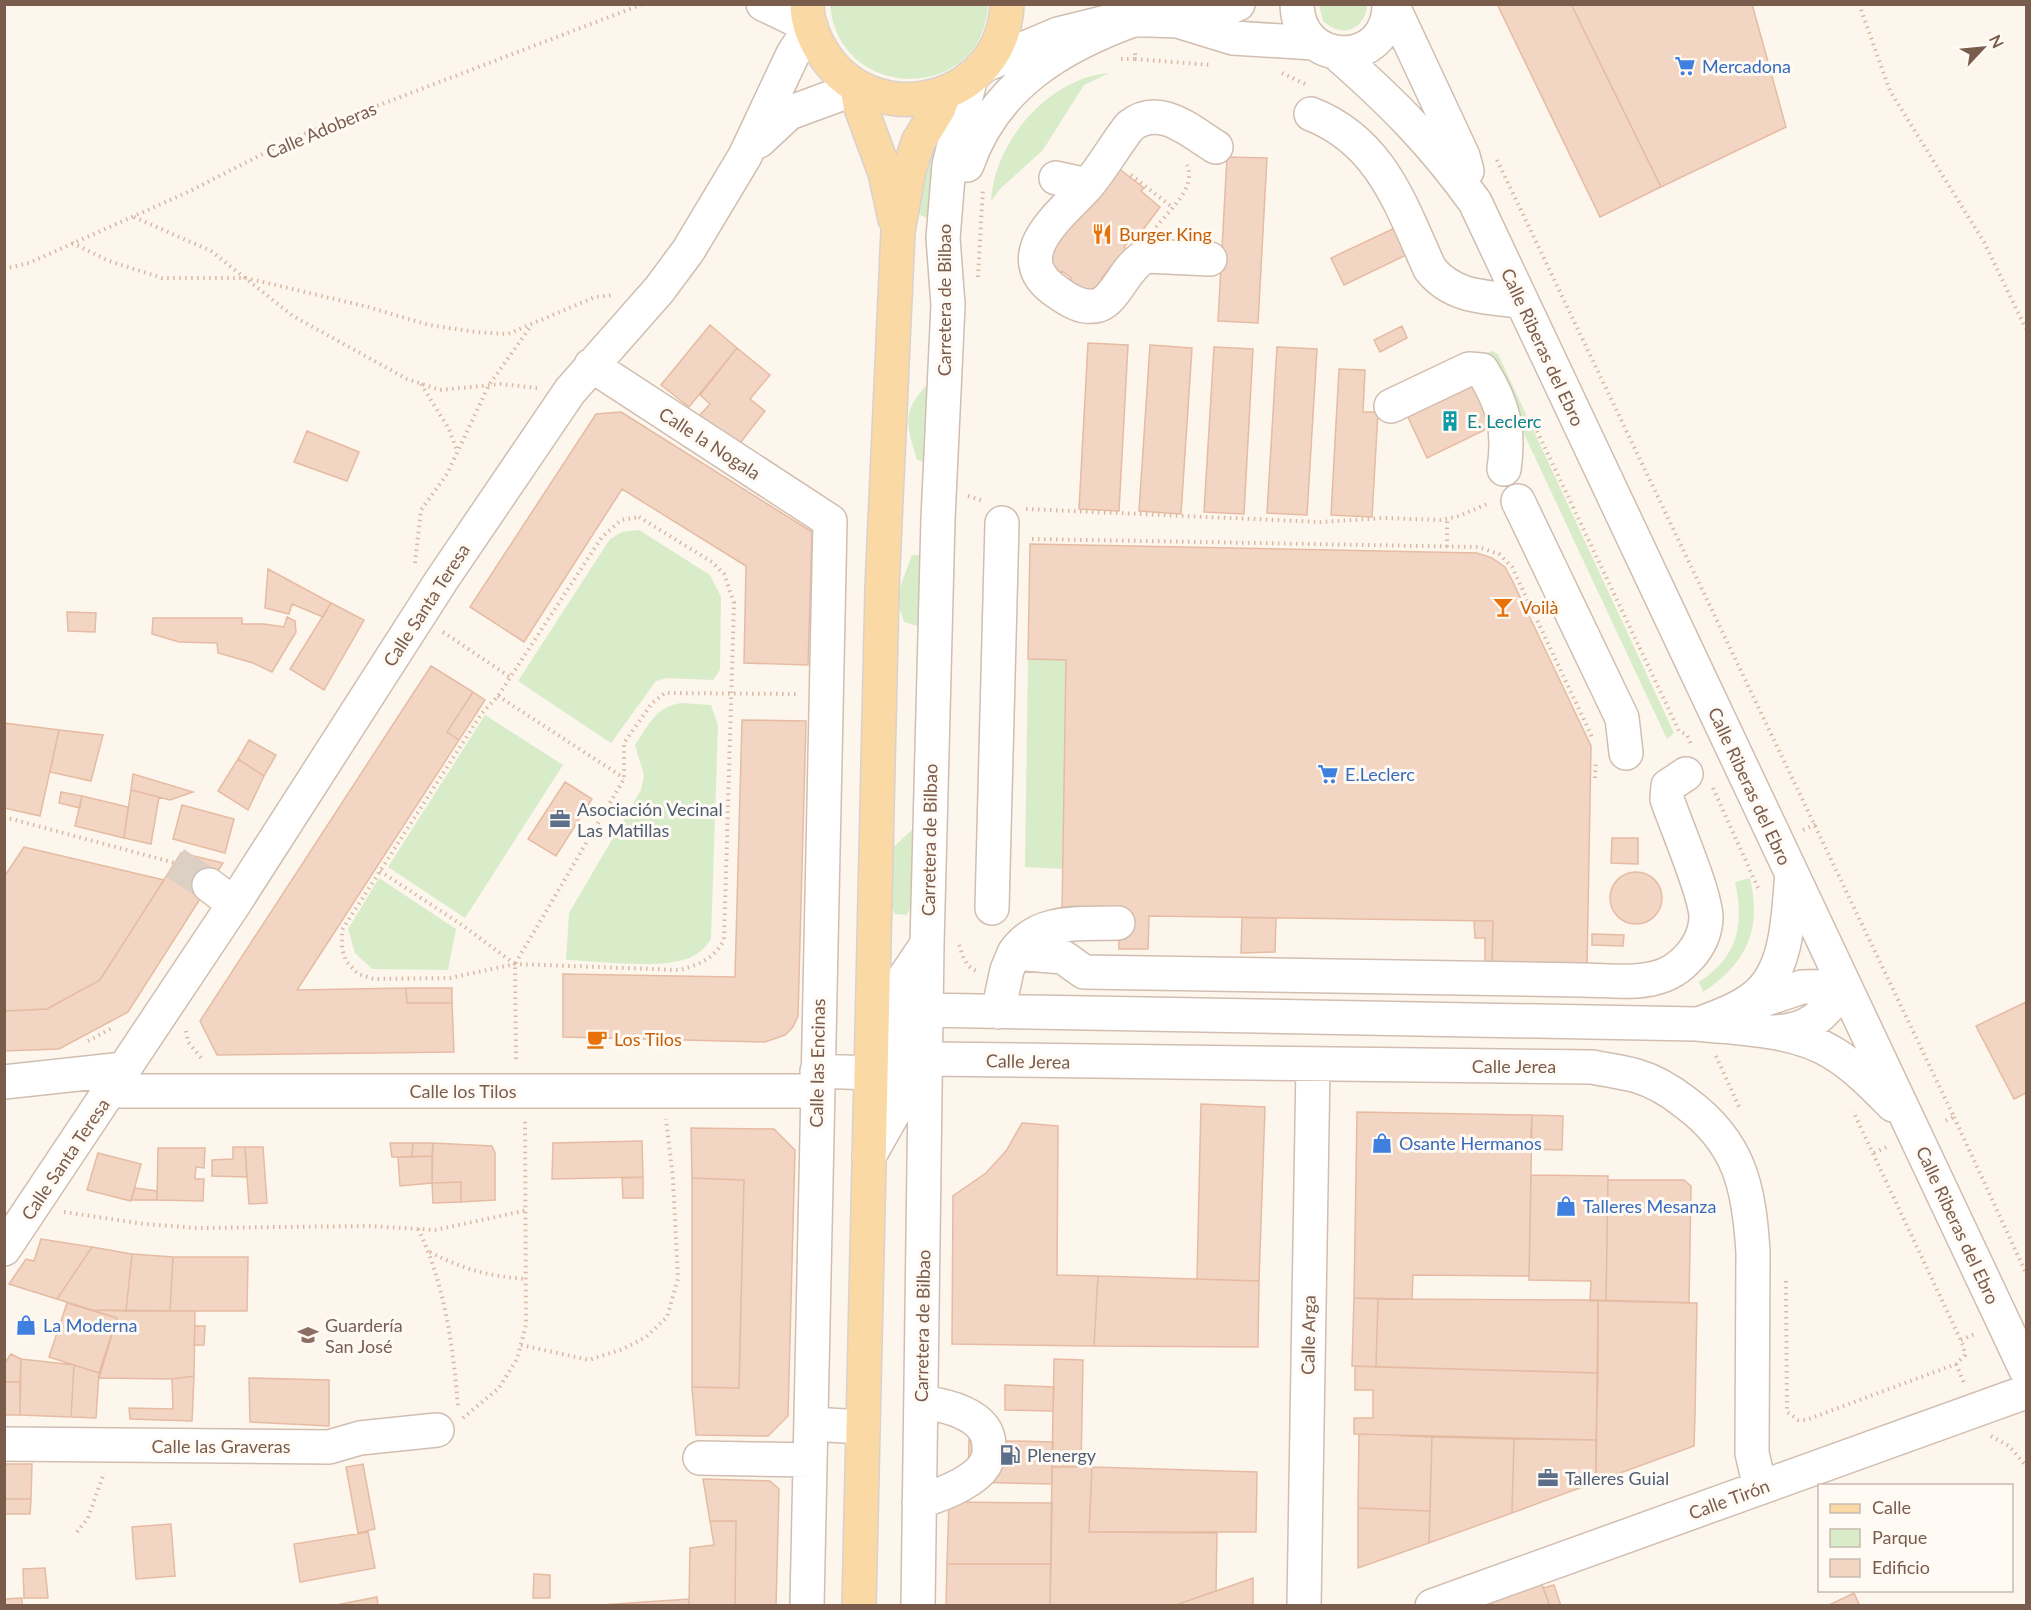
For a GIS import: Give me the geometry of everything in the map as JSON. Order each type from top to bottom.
[{"type":"main road","points":[[809,16],[819,47],[831,65],[857,88],[898,100],[921,99],[944,94],[977,72],[1002,32],[1007,4]]},
{"type":"main road","points":[[857,88],[860,105],[885,173],[898,231]]},
{"type":"main road","points":[[860,1605],[869,1156],[883,1073],[882,589],[898,231],[909,170],[918,142],[939,108],[944,94]]},
{"type":"street","points":[[763,4],[809,16]]},
{"type":"street","points":[[1083,4],[1127,19]]},
{"type":"street","points":[[1179,21],[1222,11],[1238,4]]},
{"type":"street","name":"Calle Riberas del Ebro","points":[[1297,4],[1298,20],[1325,48],[1398,108],[1419,130],[1475,202]]},
{"type":"street","points":[[977,72],[1058,34],[1127,19],[1179,21],[1233,38],[1350,53],[1376,40],[1385,28],[1391,4]]},
{"type":"street","name":"Calle Riberas del Ebro","points":[[1391,4],[1463,156],[1475,202],[1520,301],[2026,1370]]},
{"type":"street","name":"Calle Santa Teresa","points":[[4,1249],[117,1080],[222,894],[432,619],[570,391],[659,290],[688,250],[745,156],[809,16]]},
{"type":"street","points":[[948,305],[956,258],[963,177],[972,150],[987,122],[1005,98],[1043,62],[1127,19]]},
{"type":"street","name":"Carretera de Bilbao","points":[[927,952],[938,519],[948,305],[943,260],[946,192],[949,165],[977,72]]},
{"type":"street","name":"Calle Santa Teresa","points":[[745,156],[789,113],[857,88]]},
{"type":"street","points":[[1311,114],[1344,130],[1358,141],[1383,170],[1430,269],[1441,283],[1458,292],[1520,301]]},
{"type":"street","points":[[1210,259],[1146,256],[1136,261],[1105,301],[1092,306],[1069,300],[1044,281],[1036,261],[1044,230],[1088,185],[1130,126],[1139,119],[1151,116],[1161,117],[1216,147]]},
{"type":"street","points":[[1056,178],[1088,185]]},
{"type":"street","name":"Calle la Nogala","points":[[591,365],[830,521]]},
{"type":"street","points":[[1391,406],[1469,369],[1482,370],[1506,423],[1508,446],[1504,469]]},
{"type":"street","points":[[1503,502],[1622,718],[1611,753]]},
{"type":"street","points":[[992,908],[1008,519]]},
{"type":"street","name":"Calle las Encinas","points":[[807,1605],[830,521]]},
{"type":"street","points":[[1014,953],[1064,957],[1084,972],[1592,980],[1656,978],[1676,969],[1692,954],[1706,918],[1702,899],[1667,799],[1668,786],[1686,774]]},
{"type":"street","points":[[1705,1036],[1736,1008],[1759,993],[1780,955],[1786,938],[1792,874]]},
{"type":"street","points":[[991,1012],[1014,953],[1031,934],[1047,927],[1118,923]]},
{"type":"street","points":[[883,1073],[911,1017],[898,987],[927,952]]},
{"type":"street","points":[[927,952],[934,974],[950,989],[991,1012]]},
{"type":"street","points":[[911,1017],[991,1012],[1705,1036],[1793,1031],[1823,1014],[1845,986]]},
{"type":"street","points":[[1736,1008],[1802,987],[1845,986]]},
{"type":"street","name":"Carretera de Bilbao","points":[[911,1017],[925,1059],[919,1502],[912,1603]]},
{"type":"street","points":[[1764,1032],[1798,1037],[1834,1053],[1861,1074],[1912,1128]]},
{"type":"street","points":[[883,1073],[925,1059]]},
{"type":"street","name":"Calle Jerea","points":[[925,1059],[1592,1067],[1640,1077],[1674,1094],[1706,1118],[1726,1141],[1736,1162],[1751,1219],[1752,1453],[1760,1488]]},
{"type":"street","name":"Calle Arga","points":[[1304,1605],[1313,1065]]},
{"type":"street","name":"Calle los Tilos","points":[[117,1080],[525,1091],[663,1091],[817,1081],[883,1073]]},
{"type":"street","name":"Calle Santa Teresa","points":[[4,1082],[117,1080]]},
{"type":"street","name":"Calle Tirón","points":[[1432,1605],[2026,1392]]},
{"type":"street","points":[[919,1502],[968,1479],[980,1471],[990,1457],[989,1441],[981,1425],[966,1414],[943,1405],[921,1402]]},
{"type":"street","points":[[811,1424],[862,1427]]},
{"type":"street","name":"Calle las Graveras","points":[[4,1444],[105,1457],[329,1447],[360,1438],[437,1430]]},
{"type":"street","points":[[700,1458],[810,1460]]},
{"type":"path","name":"Calle Adoberas","points":[[4,269],[28,263],[133,217],[296,137],[643,4]]},
{"type":"path","points":[[1859,4],[1890,91],[1984,242],[2026,329]]},
{"type":"path","points":[[1154,231],[1184,193],[1190,180],[1186,164]]},
{"type":"path","points":[[1122,168],[1172,207]]},
{"type":"path","points":[[1519,205],[1954,1117],[2026,1273]]},
{"type":"path","points":[[133,217],[211,251],[293,316],[406,379],[440,390],[489,386],[570,391]]},
{"type":"path","points":[[72,243],[109,261],[162,278],[246,278],[368,307],[429,325],[508,334],[595,297],[659,290]]},
{"type":"path","points":[[510,677],[432,619],[413,581],[421,510],[447,474],[489,386],[531,325]]},
{"type":"path","points":[[420,383],[449,429],[457,452]]},
{"type":"path","points":[[968,495],[1008,519],[1028,539],[1224,545],[1478,547],[1499,554],[1512,567],[1595,743]]},
{"type":"path","points":[[1008,519],[1321,522],[1447,519],[1503,502]]},
{"type":"path","points":[[639,517],[712,562],[724,574],[734,603],[724,940],[715,955],[700,965],[680,969],[515,964],[450,978],[374,979],[358,975],[346,961],[342,949],[342,930],[482,713],[498,696],[510,677],[602,537],[621,520],[639,517]]},
{"type":"path","points":[[1447,519],[1447,547]]},
{"type":"path","points":[[504,1059],[516,1059],[515,964],[624,779],[624,743],[652,703],[665,693],[800,694]]},
{"type":"path","points":[[498,696],[624,779]]},
{"type":"path","points":[[1595,778],[1611,753]]},
{"type":"path","points":[[4,817],[175,863]]},
{"type":"path","points":[[380,871],[462,925],[515,964]]},
{"type":"path","points":[[185,1027],[188,1042],[205,1062]]},
{"type":"path","points":[[1705,1036],[1743,1116]]},
{"type":"path","points":[[418,1228],[430,1252],[456,1372],[459,1421],[500,1388],[517,1359],[526,1325],[528,1210],[525,1091]]},
{"type":"path","points":[[521,1345],[589,1360],[623,1349],[646,1337],[666,1317],[678,1279],[673,1179],[663,1091]]},
{"type":"path","points":[[1784,1270],[1787,1412],[1798,1420],[1806,1420],[1956,1364],[1965,1355],[1964,1345],[1851,1107]]},
{"type":"path","points":[[1912,1128],[1954,1117]]},
{"type":"path","points":[[63,1212],[144,1224],[197,1228],[368,1226],[435,1230],[528,1210]]},
{"type":"path","points":[[430,1252],[458,1266],[487,1275],[527,1279]]},
{"type":"path","points":[[77,1532],[88,1518],[105,1457]]},
{"type":"green space","points":[[830,4],[988,5],[980,37],[962,60],[938,74],[910,79],[883,74],[858,61],[839,37]]},
{"type":"green space","points":[[1366,4],[1367,6],[1365,15],[1357,26],[1344,30],[1330,26],[1323,21],[1319,5]]},
{"type":"green space","points":[[1109,73],[1084,85],[1043,150],[1001,188],[991,201],[994,178],[1002,156],[1014,135],[1029,116],[1046,100],[1066,87],[1087,77]]},
{"type":"green space","points":[[944,126],[936,222],[918,214],[920,188],[925,168]]},
{"type":"green space","points":[[1492,351],[1498,354],[1674,733],[1667,739],[1486,353]]},
{"type":"green space","points":[[928,384],[925,462],[917,460],[908,419],[913,403]]},
{"type":"green space","points":[[639,530],[710,575],[721,597],[720,670],[713,680],[667,678],[656,681],[611,743],[518,681],[610,539],[622,532]]},
{"type":"green space","points":[[912,555],[923,555],[921,627],[904,622],[896,598]]},
{"type":"green space","points":[[1028,659],[1066,660],[1063,869],[1025,867]]},
{"type":"green space","points":[[681,703],[711,705],[718,725],[711,939],[697,954],[674,962],[628,964],[566,960],[569,913],[641,790],[644,775],[635,745],[659,713],[665,708]]},
{"type":"green space","points":[[485,715],[563,765],[465,918],[388,867]]},
{"type":"green space","points":[[914,828],[911,907],[907,915],[895,914],[888,899],[889,851]]},
{"type":"green space","points":[[379,878],[456,929],[448,970],[372,969],[355,953],[348,929]]},
{"type":"green space","points":[[1750,878],[1754,913],[1748,943],[1731,969],[1703,992],[1699,982],[1722,962],[1735,939],[1739,912],[1735,882]]},
{"type":"building","points":[[1497,4],[1571,4],[1661,187],[1600,217]]},
{"type":"building","name":"Mercadona","points":[[1571,4],[1752,4],[1786,127],[1661,187]]},
{"type":"building","points":[[1227,157],[1267,158],[1258,323],[1218,321]]},
{"type":"building","name":"Burger King","points":[[1113,164],[1144,188],[1141,191],[1160,207],[1133,243],[1129,241],[1124,247],[1132,254],[1119,271],[1111,266],[1102,278],[1109,284],[1093,295],[1065,286],[1071,278],[1062,271],[1056,279],[1045,258]]},
{"type":"building","points":[[1420,216],[1433,242],[1344,285],[1331,258]]},
{"type":"building","points":[[710,325],[737,348],[689,407],[661,385]]},
{"type":"building","points":[[1402,326],[1407,338],[1380,352],[1374,340]]},
{"type":"building","points":[[1088,343],[1128,345],[1119,511],[1079,509]]},
{"type":"building","points":[[1150,345],[1192,348],[1181,514],[1139,511]]},
{"type":"building","points":[[1214,347],[1253,349],[1244,514],[1204,512]]},
{"type":"building","points":[[1277,347],[1317,349],[1307,515],[1267,513]]},
{"type":"building","points":[[737,348],[770,375],[750,399],[765,411],[737,447],[700,415],[710,404],[700,395]]},
{"type":"building","points":[[1339,369],[1365,370],[1363,412],[1378,412],[1372,517],[1331,515]]},
{"type":"building","name":"E. Leclerc","points":[[1473,384],[1493,426],[1427,458],[1407,415]]},
{"type":"building","points":[[621,412],[812,532],[808,665],[744,663],[746,566],[622,489],[524,642],[470,607],[596,414]]},
{"type":"building","points":[[307,431],[359,452],[347,481],[294,462]]},
{"type":"building","name":"E.Leclerc","points":[[1030,544],[1477,553],[1492,558],[1505,567],[1591,746],[1587,968],[1492,965],[1493,921],[1149,916],[1148,949],[1119,949],[1118,916],[1062,914],[1066,660],[1028,659]]},
{"type":"building","points":[[268,569],[331,603],[323,617],[292,604],[289,614],[265,608]]},
{"type":"building","points":[[331,603],[364,620],[324,690],[290,669]]},
{"type":"building","points":[[67,612],[96,613],[95,632],[68,631]]},
{"type":"building","points":[[287,617],[295,621],[296,632],[272,672],[253,663],[218,653],[217,643],[179,642],[152,634],[153,618],[242,618],[242,624],[284,627]]},
{"type":"building","points":[[431,666],[473,692],[447,732],[459,740],[297,990],[406,988],[407,1003],[452,1003],[454,1052],[217,1055],[200,1021]]},
{"type":"building","points":[[473,692],[485,700],[459,740],[447,732]]},
{"type":"building","points":[[742,720],[806,721],[798,1016],[793,1027],[785,1035],[765,1042],[563,1037],[563,974],[735,977]]},
{"type":"building","points":[[4,723],[59,730],[40,816],[4,808]]},
{"type":"building","points":[[59,730],[103,735],[91,781],[50,772]]},
{"type":"building","points":[[249,740],[276,755],[264,776],[238,759]]},
{"type":"building","points":[[238,759],[264,776],[248,810],[218,791]]},
{"type":"building","points":[[133,774],[193,792],[170,800],[131,790]]},
{"type":"building","name":"Asociación Vecinal Las Matillas","points":[[565,782],[592,799],[556,856],[528,839]]},
{"type":"building","points":[[131,790],[159,797],[151,844],[124,838]]},
{"type":"building","points":[[61,792],[82,796],[80,808],[59,803]]},
{"type":"building","points":[[82,796],[128,807],[124,838],[75,826]]},
{"type":"building","points":[[182,805],[234,819],[225,853],[173,839]]},
{"type":"building","points":[[1612,838],[1638,838],[1638,864],[1611,863]]},
{"type":"building","points":[[24,847],[164,880],[100,980],[47,1009],[4,1011],[4,877]]},
{"type":"building","points":[[181,853],[223,863],[128,1012],[59,1049],[4,1051],[4,1011],[47,1009],[100,980]]},
{"type":"building","points":[[1631,872],[1641,872],[1655,879],[1662,898],[1655,917],[1641,924],[1631,924],[1621,920],[1614,913],[1610,903],[1610,893],[1614,883],[1621,876]]},
{"type":"building","points":[[1242,918],[1276,918],[1275,952],[1241,953]]},
{"type":"building","points":[[1474,921],[1493,921],[1492,965],[1485,966],[1485,938],[1475,938]]},
{"type":"building","points":[[1592,934],[1624,935],[1623,946],[1592,945]]},
{"type":"building","points":[[406,988],[452,988],[452,1003],[407,1003]]},
{"type":"building","points":[[2026,1002],[2026,1093],[2014,1099],[1976,1026]]},
{"type":"building","points":[[1201,1104],[1265,1107],[1259,1281],[1197,1279]]},
{"type":"building","points":[[1357,1112],[1532,1115],[1529,1276],[1413,1275],[1412,1299],[1354,1298]]},
{"type":"building","points":[[1532,1115],[1563,1116],[1562,1150],[1530,1149]]},
{"type":"building","points":[[1022,1123],[1058,1126],[1057,1275],[1098,1276],[1094,1346],[952,1344],[953,1196],[986,1173],[1006,1151]]},
{"type":"building","points":[[691,1128],[774,1129],[795,1150],[788,1416],[768,1436],[696,1435],[692,1387],[739,1388],[744,1180],[692,1178]]},
{"type":"building","points":[[642,1141],[643,1177],[552,1179],[553,1143]]},
{"type":"building","points":[[390,1143],[413,1143],[412,1157],[392,1157]]},
{"type":"building","points":[[413,1143],[433,1143],[432,1156],[412,1157]]},
{"type":"building","points":[[433,1143],[492,1146],[495,1153],[495,1200],[461,1202],[461,1182],[432,1183]]},
{"type":"building","points":[[233,1147],[245,1147],[247,1177],[212,1176],[212,1160],[233,1159]]},
{"type":"building","points":[[245,1147],[263,1147],[267,1203],[249,1204]]},
{"type":"building","points":[[158,1148],[205,1148],[204,1168],[196,1167],[195,1179],[204,1179],[203,1201],[157,1200]]},
{"type":"building","points":[[98,1153],[141,1164],[131,1201],[87,1190]]},
{"type":"building","points":[[432,1156],[432,1183],[400,1186],[398,1157]]},
{"type":"building","points":[[1531,1175],[1608,1176],[1606,1301],[1590,1301],[1591,1281],[1529,1280]]},
{"type":"building","points":[[643,1177],[643,1198],[623,1198],[622,1178]]},
{"type":"building","points":[[692,1178],[744,1180],[739,1388],[692,1387]]},
{"type":"building","points":[[1608,1180],[1684,1180],[1691,1186],[1689,1303],[1606,1301]]},
{"type":"building","points":[[461,1182],[461,1202],[433,1203],[432,1183]]},
{"type":"building","points":[[135,1188],[157,1191],[157,1200],[131,1200]]},
{"type":"building","points":[[41,1239],[92,1247],[57,1299],[9,1284],[26,1259],[34,1261]]},
{"type":"building","points":[[92,1247],[132,1254],[126,1311],[92,1310],[57,1299]]},
{"type":"building","points":[[132,1254],[173,1257],[170,1311],[126,1311]]},
{"type":"building","points":[[173,1257],[248,1257],[247,1311],[170,1311]]},
{"type":"building","points":[[1098,1276],[1259,1281],[1258,1347],[1094,1346]]},
{"type":"building","points":[[1354,1298],[1378,1299],[1376,1367],[1352,1366]]},
{"type":"building","points":[[1378,1299],[1598,1300],[1598,1373],[1376,1367]]},
{"type":"building","points":[[1598,1300],[1697,1303],[1694,1446],[1596,1482]]},
{"type":"building","points":[[67,1303],[117,1318],[99,1373],[49,1357]]},
{"type":"building","points":[[92,1310],[195,1311],[194,1376],[172,1379],[99,1378],[117,1318]]},
{"type":"building","points":[[195,1326],[205,1326],[204,1345],[194,1345]]},
{"type":"building","points":[[11,1354],[21,1359],[20,1382],[4,1382],[4,1364]]},
{"type":"building","points":[[21,1359],[74,1365],[71,1417],[20,1415]]},
{"type":"building","points":[[1054,1359],[1083,1360],[1081,1467],[1052,1467]]},
{"type":"building","points":[[74,1365],[99,1373],[96,1418],[71,1417]]},
{"type":"building","points":[[1355,1366],[1598,1373],[1596,1440],[1354,1434],[1354,1418],[1373,1418],[1373,1390],[1355,1390]]},
{"type":"building","points":[[194,1376],[192,1421],[130,1419],[129,1408],[173,1409],[172,1379]]},
{"type":"building","points":[[249,1378],[329,1380],[329,1426],[250,1422]]},
{"type":"building","points":[[4,1382],[20,1382],[20,1415],[4,1415]]},
{"type":"building","points":[[1005,1385],[1054,1387],[1053,1411],[1005,1410]]},
{"type":"building","points":[[1359,1434],[1432,1437],[1430,1511],[1358,1508]]},
{"type":"building","points":[[1432,1437],[1514,1439],[1512,1513],[1429,1543]]},
{"type":"building","points":[[1514,1439],[1596,1440],[1596,1482],[1512,1513]]},
{"type":"building","name":"Plenergy","points":[[969,1440],[1053,1442],[1052,1484],[968,1482]]},
{"type":"building","points":[[4,1464],[32,1464],[31,1499],[4,1499]]},
{"type":"building","points":[[363,1464],[375,1529],[358,1533],[346,1467]]},
{"type":"building","points":[[1052,1467],[1092,1467],[1089,1532],[1217,1533],[1216,1591],[1173,1606],[1050,1606]]},
{"type":"building","points":[[1092,1467],[1257,1472],[1256,1532],[1089,1532]]},
{"type":"building","points":[[703,1479],[770,1481],[779,1489],[776,1606],[735,1606],[736,1521],[710,1521]]},
{"type":"building","points":[[4,1499],[31,1499],[30,1514],[4,1514]]},
{"type":"building","points":[[949,1502],[1052,1503],[1051,1564],[947,1564]]},
{"type":"building","points":[[1358,1508],[1430,1511],[1429,1543],[1358,1568]]},
{"type":"building","points":[[710,1521],[736,1521],[735,1606],[689,1606],[690,1548],[714,1545]]},
{"type":"building","points":[[171,1524],[175,1576],[136,1579],[132,1527]]},
{"type":"building","points":[[368,1532],[375,1568],[300,1582],[294,1544]]},
{"type":"building","points":[[947,1564],[1051,1564],[1050,1606],[946,1606]]},
{"type":"building","points":[[45,1568],[48,1598],[24,1598],[23,1569]]},
{"type":"building","points":[[534,1574],[550,1575],[550,1598],[533,1598]]},
{"type":"building","points":[[1253,1578],[1253,1606],[1173,1606],[1216,1591]]},
{"type":"building","points":[[1541,1582],[1550,1606],[1471,1606]]},
{"type":"building","points":[[1554,1585],[1561,1606],[1550,1606],[1543,1588]]},
{"type":"building","points":[[1854,1593],[1860,1606],[1832,1606],[1831,1604]]},
{"type":"building","points":[[377,1597],[378,1606],[331,1606]]},
{"type":"building","points":[[22,1598],[22,1606],[4,1606],[4,1599]]},
{"type":"building","points":[[689,1599],[689,1606],[601,1605]]},
{"type":"tunnel","points":[[175,863],[209,885]]},
{"type":"place","name":"Mercadona","points":[[1685,66]]},
{"type":"place","name":"Burger King","points":[[1102,234]]},
{"type":"place","name":"E. Leclerc","points":[[1450,421]]},
{"type":"place","name":"Voilà","points":[[1503,607]]},
{"type":"place","name":"E.Leclerc","points":[[1328,774]]},
{"type":"place","name":"Asociación Vecinal Las Matillas","points":[[560,819]]},
{"type":"place","name":"Los Tilos","points":[[597,1039]]},
{"type":"place","name":"Osante Hermanos","points":[[1382,1143]]},
{"type":"place","name":"Talleres Mesanza","points":[[1566,1206]]},
{"type":"place","name":"La Moderna","points":[[26,1325]]},
{"type":"place","name":"Guardería San José","points":[[308,1335]]},
{"type":"place","name":"Plenergy","points":[[1010,1455]]},
{"type":"place","name":"Talleres Guial","points":[[1548,1478]]}]
